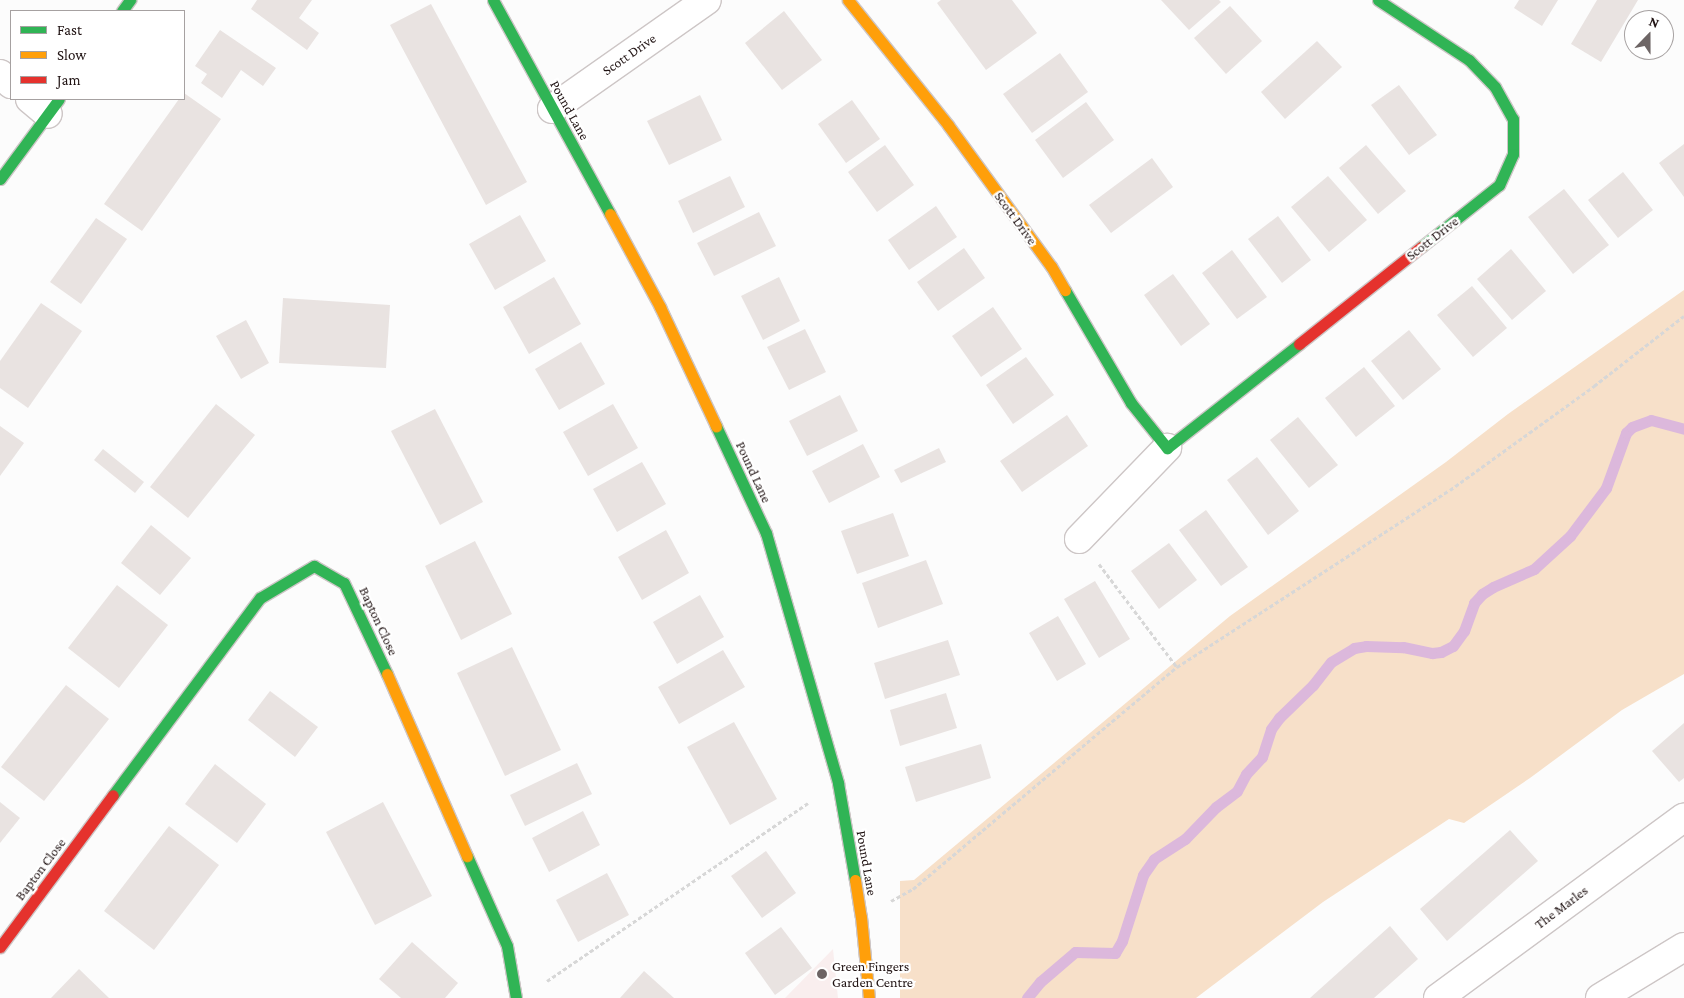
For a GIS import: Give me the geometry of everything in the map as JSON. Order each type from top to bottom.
[{"type":"street","name":"Pound Lane","points":[[492,0],[660,307],[766,533],[838,783],[861,917],[869,998]]},
{"type":"street","name":"Scott Drive","points":[[552,109],[707,0]]},
{"type":"street","name":"Scott Drive","points":[[848,0],[948,125],[1051,266],[1131,403],[1167,448]]},
{"type":"street","name":"Scott Drive","points":[[1079,539],[1167,448],[1498,185],[1513,154],[1513,119],[1495,86],[1469,60],[1378,0]]},
{"type":"street","points":[[0,74],[10,83]]},
{"type":"street","points":[[0,179],[46,104]]},
{"type":"street","name":"Bapton Close","points":[[0,947],[260,598],[314,566],[344,583],[360,614],[507,946],[516,998]]},
{"type":"street","name":"The Marles","points":[[1438,998],[1684,816]]},
{"type":"street","points":[[1600,998],[1684,947]]},
{"type":"path","points":[[861,917],[913,889],[1177,667],[1450,490],[1684,316]]},
{"type":"path","points":[[1079,539],[1177,667]]},
{"type":"path","points":[[546,982],[838,783]]},
{"type":"shaded area","points":[[1684,290],[1684,674],[1622,710],[1530,778],[1464,823],[1449,819],[1323,902],[1196,998],[900,998],[900,881],[914,880],[1230,616],[1446,462],[1508,414]]},
{"type":"shaded area","name":"Green Fingers Garden Centre","points":[[833,949],[838,998],[785,998]]},
{"type":"building","points":[[257,0],[312,0],[299,18],[319,33],[307,50],[251,9]]},
{"type":"building","points":[[941,0],[1012,0],[1037,33],[986,70],[937,3]]},
{"type":"building","points":[[1161,0],[1219,0],[1221,2],[1189,30]]},
{"type":"building","points":[[1519,0],[1558,0],[1542,26],[1514,8]]},
{"type":"building","points":[[1597,0],[1638,0],[1632,10],[1624,10],[1624,23],[1601,62],[1571,44]]},
{"type":"building","points":[[431,4],[527,182],[486,205],[390,25]]},
{"type":"building","points":[[1230,6],[1262,41],[1226,74],[1194,38]]},
{"type":"building","points":[[784,11],[822,60],[782,90],[745,43]]},
{"type":"building","points":[[220,30],[276,68],[263,86],[241,70],[222,98],[201,83],[207,74],[195,66]]},
{"type":"building","points":[[1317,41],[1342,67],[1285,119],[1261,92]]},
{"type":"building","points":[[1060,53],[1088,92],[1032,133],[1003,94]]},
{"type":"building","points":[[1399,85],[1437,135],[1409,155],[1371,105]]},
{"type":"building","points":[[185,94],[221,119],[142,231],[104,204],[178,100],[185,100]]},
{"type":"building","points":[[700,95],[722,140],[669,165],[647,121]]},
{"type":"building","points":[[852,100],[880,139],[846,163],[818,124]]},
{"type":"building","points":[[1086,102],[1114,140],[1063,178],[1035,140]]},
{"type":"building","points":[[1684,144],[1684,197],[1659,163]]},
{"type":"building","points":[[885,145],[914,185],[877,212],[848,172]]},
{"type":"building","points":[[1366,145],[1406,191],[1378,214],[1339,168]]},
{"type":"building","points":[[1152,158],[1173,187],[1111,233],[1089,205]]},
{"type":"building","points":[[1623,172],[1653,210],[1618,238],[1588,200]]},
{"type":"building","points":[[730,176],[745,207],[693,233],[678,201]]},
{"type":"building","points":[[1328,176],[1367,220],[1329,252],[1291,207]]},
{"type":"building","points":[[1564,189],[1609,245],[1573,274],[1528,217]]},
{"type":"building","points":[[936,206],[957,237],[909,270],[888,240]]},
{"type":"building","points":[[759,212],[776,246],[714,276],[697,243]]},
{"type":"building","points":[[520,215],[546,261],[495,290],[469,244]]},
{"type":"building","points":[[1278,216],[1311,260],[1282,283],[1248,239]]},
{"type":"building","points":[[96,218],[127,239],[81,304],[50,282]]},
{"type":"building","points":[[964,248],[985,278],[938,311],[917,282]]},
{"type":"building","points":[[1511,249],[1546,291],[1512,320],[1477,279]]},
{"type":"building","points":[[1232,250],[1267,297],[1237,319],[1202,273]]},
{"type":"building","points":[[1173,274],[1210,324],[1181,346],[1144,295]]},
{"type":"building","points":[[554,277],[581,324],[529,354],[503,307]]},
{"type":"building","points":[[779,277],[800,321],[763,340],[741,296]]},
{"type":"building","points":[[1472,286],[1507,328],[1473,357],[1437,315]]},
{"type":"building","points":[[283,298],[390,305],[386,368],[279,363]]},
{"type":"building","points":[[41,303],[82,331],[28,408],[0,388],[0,361]]},
{"type":"building","points":[[993,307],[1022,349],[981,377],[952,336]]},
{"type":"building","points":[[246,320],[269,363],[241,379],[216,336]]},
{"type":"building","points":[[805,329],[826,372],[789,390],[767,347]]},
{"type":"building","points":[[1409,330],[1441,369],[1403,400],[1371,361]]},
{"type":"building","points":[[581,342],[605,384],[559,410],[535,369]]},
{"type":"building","points":[[1026,357],[1054,395],[1013,424],[986,385]]},
{"type":"building","points":[[1364,367],[1395,406],[1356,437],[1325,398]]},
{"type":"building","points":[[840,395],[858,431],[807,456],[789,421]]},
{"type":"building","points":[[216,404],[255,435],[188,518],[150,487]]},
{"type":"building","points":[[613,404],[638,448],[588,476],[563,432]]},
{"type":"building","points":[[435,409],[483,502],[440,525],[391,431]]},
{"type":"building","points":[[1067,415],[1088,446],[1022,492],[1000,461]]},
{"type":"building","points":[[1298,417],[1338,465],[1309,488],[1270,440]]},
{"type":"building","points":[[0,426],[24,443],[0,476]]},
{"type":"building","points":[[863,444],[880,477],[829,503],[812,471]]},
{"type":"building","points":[[939,448],[946,462],[901,483],[894,470]]},
{"type":"building","points":[[103,449],[144,482],[135,493],[94,460]]},
{"type":"building","points":[[1257,457],[1299,511],[1268,535],[1227,480]]},
{"type":"building","points":[[642,462],[666,504],[617,532],[593,489]]},
{"type":"building","points":[[1206,510],[1248,567],[1221,586],[1179,530]]},
{"type":"building","points":[[893,513],[909,556],[857,574],[841,531]]},
{"type":"building","points":[[151,525],[191,558],[160,595],[121,563]]},
{"type":"building","points":[[666,530],[689,573],[642,600],[618,557]]},
{"type":"building","points":[[475,541],[512,614],[461,640],[425,566]]},
{"type":"building","points":[[1169,543],[1197,580],[1159,609],[1131,571]]},
{"type":"building","points":[[926,560],[943,604],[878,628],[862,583]]},
{"type":"building","points":[[1095,581],[1130,639],[1099,658],[1064,599]]},
{"type":"building","points":[[117,585],[168,625],[119,688],[68,648]]},
{"type":"building","points":[[700,595],[724,637],[677,664],[653,622]]},
{"type":"building","points":[[1058,616],[1086,664],[1057,681],[1029,633]]},
{"type":"building","points":[[948,640],[960,675],[885,699],[874,663]]},
{"type":"building","points":[[512,647],[561,750],[505,776],[457,673]]},
{"type":"building","points":[[723,650],[745,687],[679,724],[658,687]]},
{"type":"building","points":[[66,685],[109,719],[44,801],[1,767]]},
{"type":"building","points":[[270,691],[318,727],[295,757],[248,720]]},
{"type":"building","points":[[946,693],[957,728],[900,746],[890,710]]},
{"type":"building","points":[[734,722],[777,799],[730,825],[687,747]]},
{"type":"building","points":[[1684,723],[1684,778],[1679,782],[1652,751]]},
{"type":"building","points":[[981,744],[991,778],[916,802],[905,767]]},
{"type":"building","points":[[577,763],[592,794],[525,826],[510,795]]},
{"type":"building","points":[[215,764],[266,804],[237,843],[185,804]]},
{"type":"building","points":[[0,802],[20,818],[0,843]]},
{"type":"building","points":[[383,802],[432,896],[375,925],[326,832]]},
{"type":"building","points":[[583,811],[600,845],[549,872],[532,838]]},
{"type":"building","points":[[169,826],[219,865],[154,950],[104,911]]},
{"type":"building","points":[[1510,830],[1538,861],[1447,941],[1420,909]]},
{"type":"building","points":[[766,851],[796,893],[762,918],[731,876]]},
{"type":"building","points":[[607,873],[629,915],[578,942],[556,900]]},
{"type":"building","points":[[1390,926],[1418,959],[1374,998],[1310,998]]},
{"type":"building","points":[[781,927],[812,968],[775,995],[745,953]]},
{"type":"building","points":[[412,942],[458,983],[445,998],[401,998],[379,979]]},
{"type":"building","points":[[79,969],[109,998],[51,998]]},
{"type":"building","points":[[644,971],[674,998],[620,998]]},
{"type":"waterway","points":[[1027,998],[1040,982],[1075,952],[1115,953],[1122,941],[1143,875],[1154,859],[1185,839],[1216,807],[1237,791],[1246,774],[1262,757],[1271,729],[1279,718],[1313,685],[1331,662],[1354,648],[1366,646],[1403,647],[1432,653],[1441,652],[1453,646],[1464,631],[1474,603],[1482,594],[1493,587],[1534,569],[1570,536],[1606,488],[1626,433],[1632,427],[1651,420],[1684,429]]},
{"type":"traffic: fast","points":[[123,10],[130,0]]},
{"type":"traffic: fast","points":[[493,0],[610,214]]},
{"type":"traffic: fast","points":[[1378,0],[1469,60],[1495,87],[1513,119],[1513,154],[1499,185],[1421,247]]},
{"type":"traffic: fast","points":[[0,179],[58,100]]},
{"type":"traffic: fast","points":[[1065,290],[1131,403],[1167,448],[1299,344]]},
{"type":"traffic: fast","points":[[716,426],[766,533],[838,783],[855,880]]},
{"type":"traffic: fast","points":[[113,795],[260,598],[314,566],[344,583],[387,674]]},
{"type":"traffic: fast","points":[[467,856],[507,946],[516,998]]},
{"type":"traffic: slow","points":[[848,0],[948,125],[1051,266],[1065,290]]},
{"type":"traffic: slow","points":[[610,214],[660,307],[716,426]]},
{"type":"traffic: slow","points":[[387,674],[467,856]]},
{"type":"traffic: slow","points":[[855,880],[861,917],[869,998]]},
{"type":"traffic: jam","points":[[1299,344],[1421,247]]},
{"type":"traffic: jam","points":[[0,947],[113,795]]},
{"type":"place","name":"Green Fingers Garden Centre","points":[[822,974]]}]
